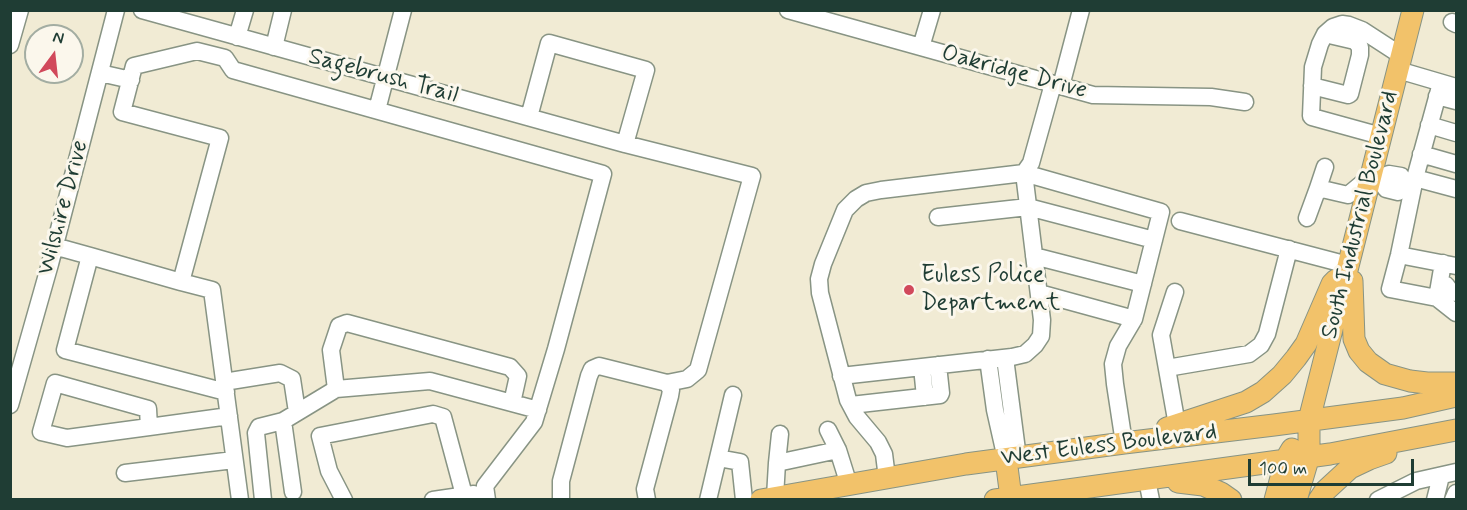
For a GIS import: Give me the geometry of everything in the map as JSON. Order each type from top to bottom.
[{"type":"main road","name":"South Industrial Boulevard","points":[[1296,500],[1309,456],[1309,420],[1349,262],[1375,177],[1381,136],[1413,10]]},
{"type":"main road","points":[[1349,262],[1354,339],[1359,351],[1368,362],[1385,374],[1410,381],[1456,383]]},
{"type":"main road","points":[[1124,442],[1246,402],[1263,392],[1296,358],[1305,344],[1332,284],[1349,262]]},
{"type":"main road","name":"West Euless Boulevard","points":[[768,498],[966,464],[1403,408],[1456,396]]},
{"type":"main road","name":"South Industrial Boulevard","points":[[1275,500],[1286,459],[1309,420]]},
{"type":"main road","points":[[1319,500],[1325,490],[1350,468],[1369,459],[1456,430]]},
{"type":"main road","name":"West Euless Boulevard","points":[[1006,499],[1154,485],[1286,459],[1456,430]]},
{"type":"main road","points":[[1006,499],[1012,458]]},
{"type":"main road","points":[[1154,485],[1179,482],[1203,485],[1231,500]]},
{"type":"main road","points":[[830,500],[849,485]]},
{"type":"street","points":[[10,45],[20,10]]},
{"type":"street","name":"Wilshire Drive","points":[[10,405],[116,10]]},
{"type":"street","name":"Sagebrush Trail","points":[[142,10],[625,144],[752,176],[698,370],[687,379],[667,383]]},
{"type":"street","points":[[237,37],[245,10]]},
{"type":"street","points":[[274,47],[283,10]]},
{"type":"street","points":[[377,110],[403,10]]},
{"type":"street","name":"Oakridge Drive","points":[[788,10],[1093,95],[1211,97],[1245,102]]},
{"type":"street","points":[[921,48],[932,10]]},
{"type":"street","points":[[841,376],[1025,354],[1041,336],[1042,320],[1024,173],[1031,163],[1081,10]]},
{"type":"street","points":[[1381,136],[1312,117],[1310,114],[1313,67],[1320,44],[1325,34],[1333,27],[1342,24],[1355,26],[1400,63],[1445,89],[1456,101]]},
{"type":"street","points":[[1312,86],[1350,94],[1360,55],[1355,41],[1325,34]]},
{"type":"street","points":[[529,117],[549,43],[646,70],[625,144]]},
{"type":"street","points":[[181,282],[220,138],[122,112],[134,66],[197,51],[225,58],[233,70],[603,174],[534,422],[485,486],[487,496],[464,495],[433,500]]},
{"type":"street","points":[[100,73],[131,80]]},
{"type":"street","points":[[1445,89],[1429,125],[1411,184],[1399,255],[1390,289],[1448,281]]},
{"type":"street","points":[[1429,125],[1456,133]]},
{"type":"street","points":[[1421,154],[1456,164]]},
{"type":"street","points":[[1307,218],[1325,167]]},
{"type":"street","points":[[887,478],[884,454],[878,442],[857,417],[841,376],[820,293],[819,279],[845,210],[866,193],[881,190],[1024,173],[1161,212],[1134,319],[1118,345],[1113,364],[1114,384],[1124,442]]},
{"type":"street","points":[[1318,188],[1348,195],[1375,177],[1389,174],[1401,176],[1411,184],[1456,189]]},
{"type":"street","points":[[938,218],[1028,207],[1154,240]]},
{"type":"street","points":[[1180,221],[1349,262]]},
{"type":"street","points":[[54,246],[212,290],[240,500]]},
{"type":"street","points":[[1167,368],[1249,354],[1261,345],[1267,334],[1289,249]]},
{"type":"street","points":[[1399,255],[1448,281],[1456,313]]},
{"type":"street","points":[[90,256],[65,350],[225,387],[280,373],[292,379],[290,417],[293,492]]},
{"type":"street","points":[[1034,256],[1143,284]]},
{"type":"street","points":[[1175,292],[1161,335],[1177,425]]},
{"type":"street","points":[[1038,293],[1134,319]]},
{"type":"street","points":[[336,389],[331,350],[339,326],[347,323],[510,367],[518,376],[512,403]]},
{"type":"street","points":[[1005,358],[1011,399],[1012,458]]},
{"type":"street","points":[[988,360],[994,402],[1012,458]]},
{"type":"street","points":[[561,500],[561,481],[589,376],[592,369],[599,366],[667,383],[671,390],[645,489],[647,500]]},
{"type":"street","points":[[851,405],[939,395],[941,393],[930,366]]},
{"type":"street","points":[[263,500],[256,433],[259,427],[290,417],[336,389],[430,381],[538,410]]},
{"type":"street","points":[[149,427],[148,409],[55,383],[41,432],[67,438],[149,427],[229,416]]},
{"type":"street","points":[[708,500],[733,395]]},
{"type":"street","points":[[994,402],[1011,399]]},
{"type":"street","points":[[344,500],[329,471],[320,436],[433,414],[443,417],[464,495]]},
{"type":"street","points":[[828,430],[838,450],[849,485]]},
{"type":"street","points":[[768,498],[777,463],[780,434]]},
{"type":"street","points":[[777,463],[838,450]]},
{"type":"street","points":[[718,458],[740,462],[744,500]]},
{"type":"street","points":[[125,472],[234,460]]},
{"type":"street","points":[[1378,500],[1416,481],[1448,474]]},
{"type":"street","points":[[1435,500],[1448,474]]},
{"type":"street","points":[[1453,500],[1456,493]]},
{"type":"place","name":"Euless Police Department","points":[[909,290]]}]
